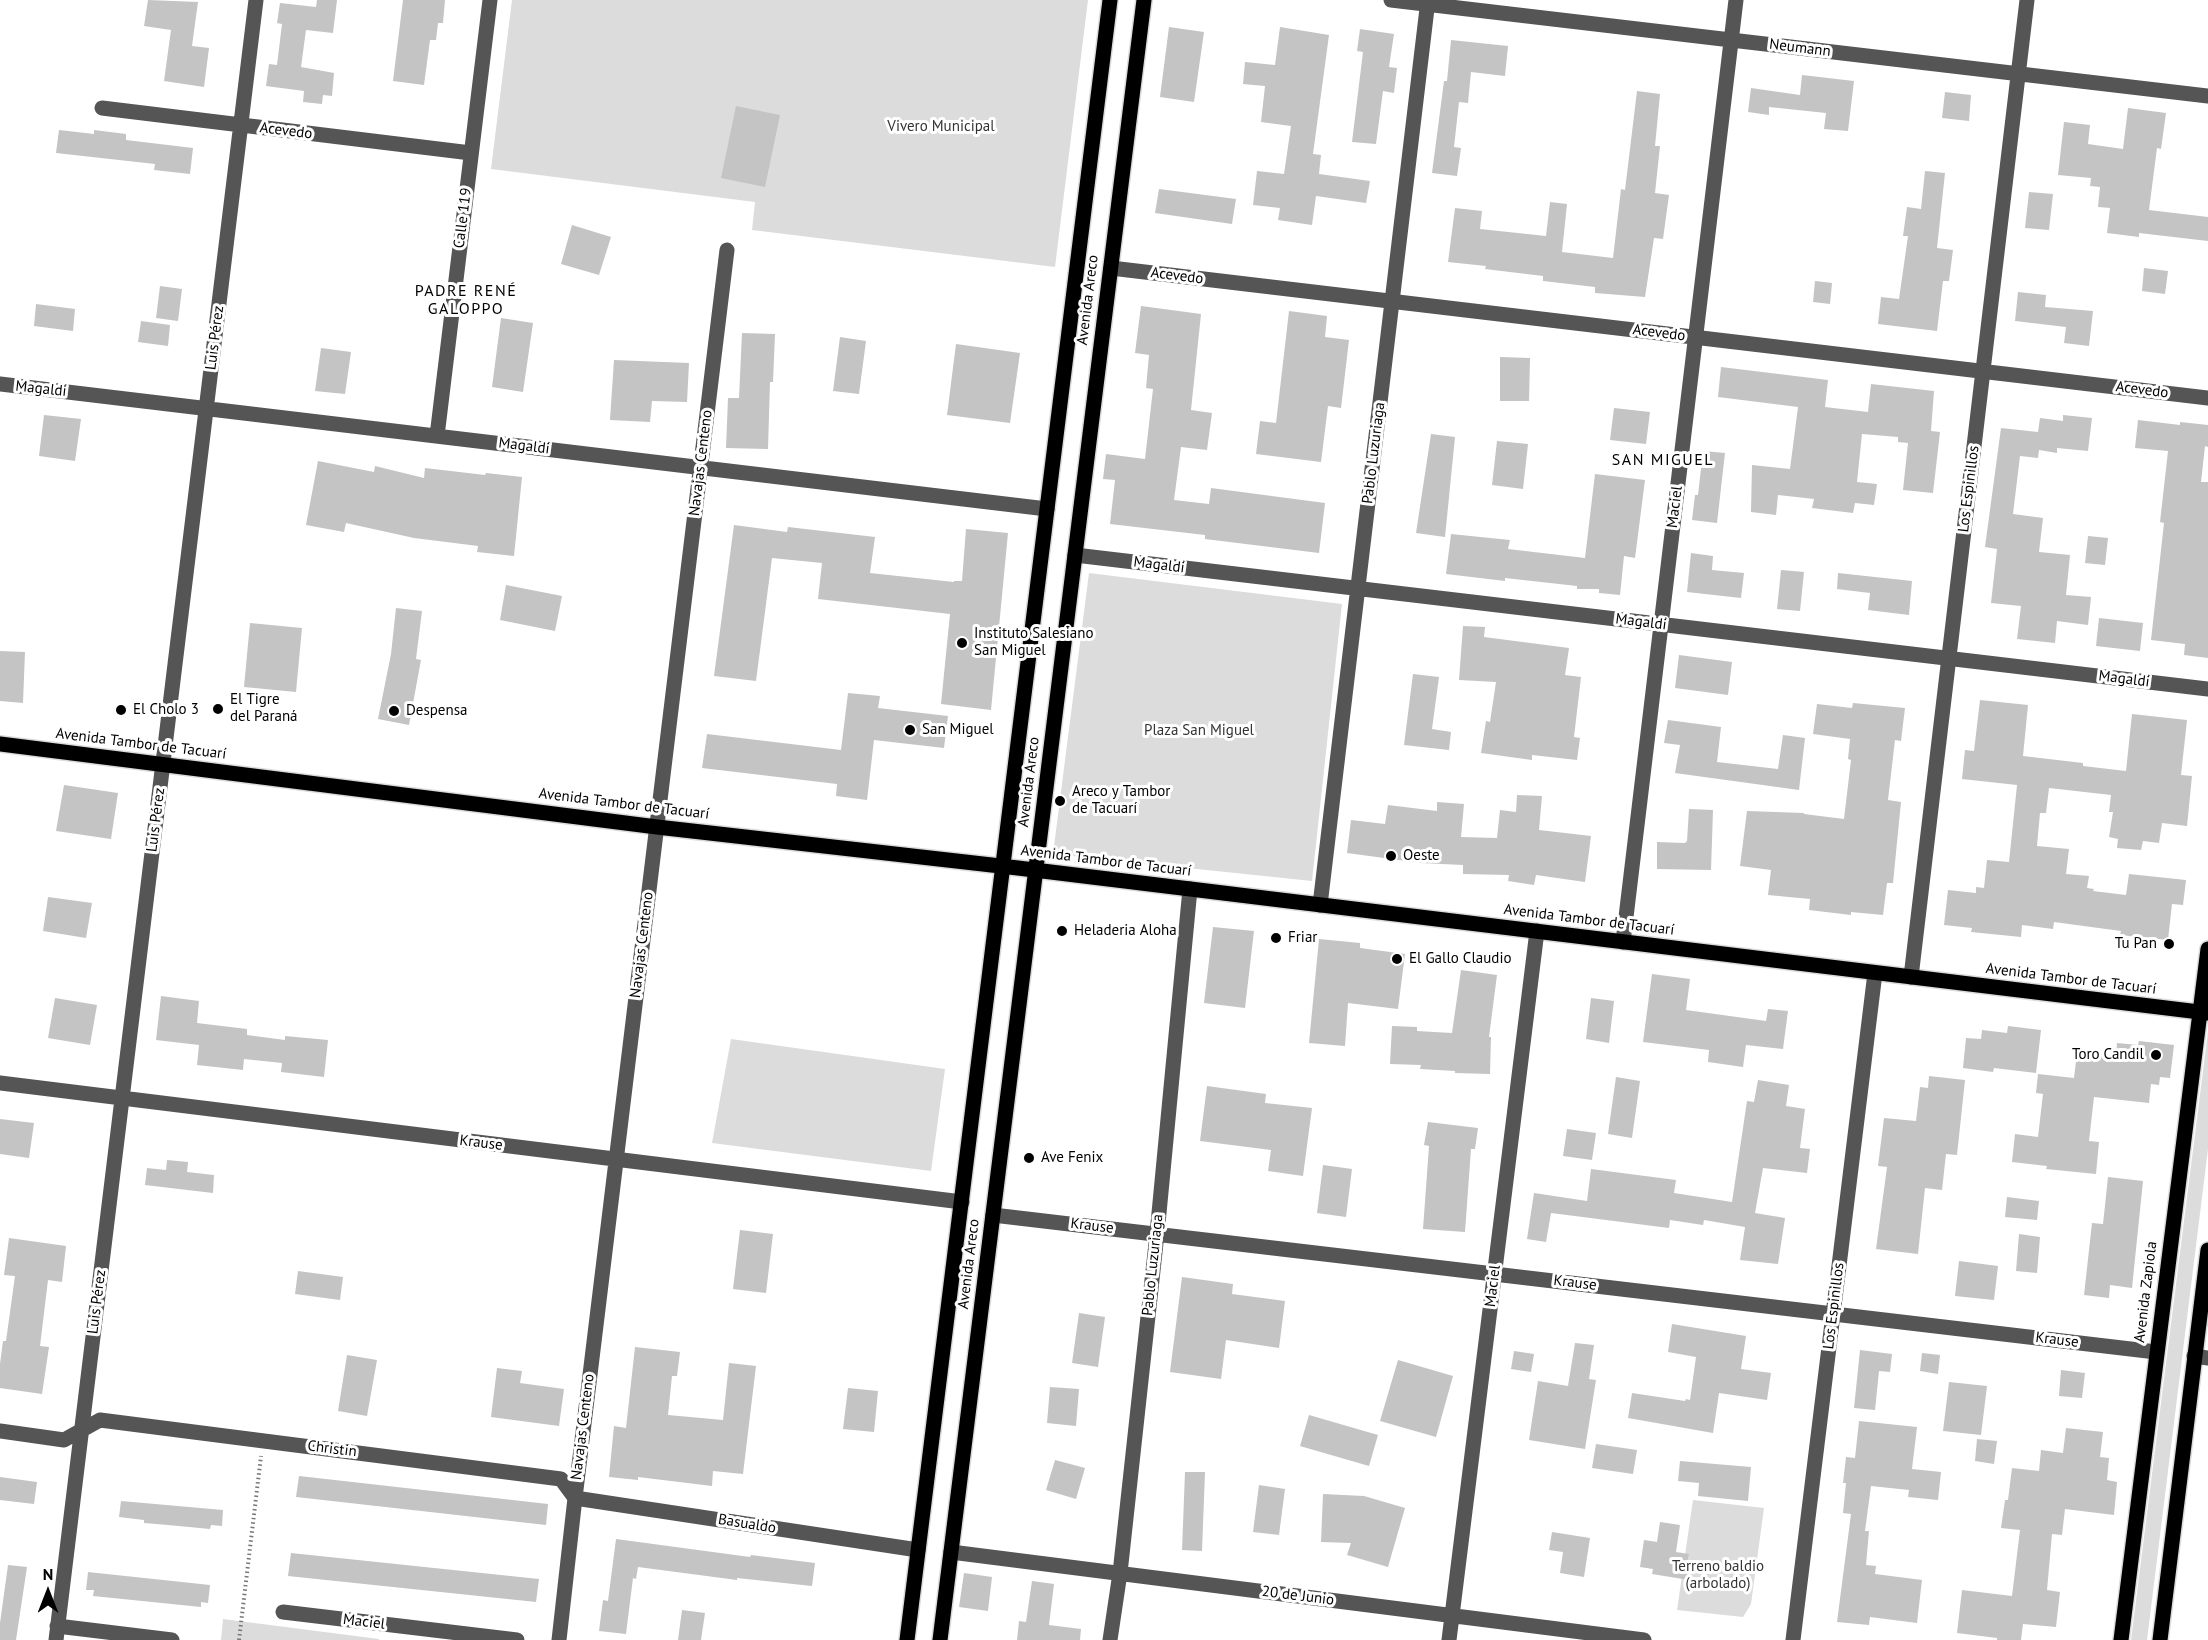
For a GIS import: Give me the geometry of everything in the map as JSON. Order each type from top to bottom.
[{"type":"main road","name":"Avenida Areco","points":[[907,1640],[1110,0]]},
{"type":"main road","name":"Avenida Areco","points":[[940,1640],[1144,0]]},
{"type":"main road","name":"Avenida Tambor de Tacuarí","points":[[0,744],[657,827],[1004,866],[2204,1013]]},
{"type":"main road","name":"Avenida Zapiola","points":[[2121,1640],[2156,1352],[2204,1013],[2208,949]]},
{"type":"main road","points":[[2160,1640],[2201,1357],[2208,1250]]},
{"type":"street","name":"Luis Pérez","points":[[57,1633],[256,0]]},
{"type":"street","name":"Calle 119","points":[[437,436],[490,0]]},
{"type":"street","name":"Neumann","points":[[1391,0],[1428,2],[2208,96]]},
{"type":"street","name":"Maciel","points":[[1623,942],[1736,0]]},
{"type":"street","name":"Los Espinillos","points":[[1911,977],[2027,0]]},
{"type":"street","name":"Pablo Luzuriaga","points":[[1320,905],[1428,2]]},
{"type":"street","name":"Acevedo","points":[[102,108],[471,153]]},
{"type":"street","name":"Navajas Centeno","points":[[560,1640],[575,1497],[727,250]]},
{"type":"street","name":"Acevedo","points":[[1111,268],[2208,398]]},
{"type":"street","name":"Magaldi","points":[[0,384],[1047,509]]},
{"type":"street","name":"Magaldi","points":[[1075,555],[2208,689]]},
{"type":"street","name":"Pablo Luzuriaga","points":[[1110,1640],[1120,1573],[1157,1234],[1190,890]]},
{"type":"street","name":"Maciel","points":[[1449,1640],[1537,931]]},
{"type":"street","name":"Los Espinillos","points":[[1793,1640],[1875,973]]},
{"type":"street","name":"Krause","points":[[0,1083],[962,1202]]},
{"type":"street","name":"Krause","points":[[993,1215],[2156,1352]]},
{"type":"street","name":"Christin","points":[[82,1428],[100,1420],[561,1479],[575,1497]]},
{"type":"street","points":[[0,1431],[63,1440],[82,1428]]},
{"type":"street","name":"Basualdo","points":[[575,1497],[918,1550]]},
{"type":"street","name":"20 de Junio","points":[[951,1552],[1644,1640]]},
{"type":"street","name":"Maciel","points":[[283,1612],[517,1640]]},
{"type":"street","points":[[57,1633],[172,1640]]},
{"type":"path","points":[[239,1640],[263,1440]]},
{"type":"green space","name":"Vivero Municipal","points":[[512,0],[1088,0],[1055,267],[752,230],[755,202],[491,169]]},
{"type":"green space","name":"Plaza San Miguel","points":[[1089,573],[1342,604],[1312,881],[1053,854]]},
{"type":"green space","points":[[2208,1031],[2208,1149],[2147,1640],[2131,1640]]},
{"type":"green space","points":[[731,1039],[945,1069],[931,1171],[712,1143]]},
{"type":"green space","name":"Terreno baldio (arbolado)","points":[[1693,1500],[1764,1508],[1751,1604],[1743,1617],[1677,1610]]},
{"type":"green space","points":[[223,1619],[379,1639],[379,1640],[221,1640]]},
{"type":"building","points":[[148,0],[198,2],[192,46],[209,48],[204,87],[164,81],[171,30],[144,26]]},
{"type":"building","points":[[317,0],[337,0],[333,33],[306,30],[301,67],[334,73],[332,96],[323,95],[322,104],[303,102],[304,91],[266,86],[269,64],[277,65],[282,24],[277,23],[280,3],[316,7]]},
{"type":"building","points":[[403,0],[445,0],[443,23],[438,23],[436,40],[430,40],[424,85],[393,81]]},
{"type":"building","points":[[1169,27],[1204,32],[1194,102],[1160,97]]},
{"type":"building","points":[[1280,27],[1329,35],[1313,154],[1321,155],[1319,174],[1370,181],[1366,203],[1316,196],[1312,225],[1278,220],[1280,208],[1253,205],[1257,171],[1284,174],[1291,126],[1261,122],[1265,86],[1243,84],[1245,62],[1275,65]]},
{"type":"building","points":[[1360,29],[1394,34],[1389,67],[1397,68],[1394,93],[1383,91],[1376,144],[1352,142],[1363,52],[1357,51]]},
{"type":"building","points":[[1451,40],[1508,46],[1505,76],[1471,72],[1468,103],[1459,102],[1454,147],[1461,148],[1457,176],[1432,173],[1444,81],[1447,81]]},
{"type":"building","points":[[1802,75],[1854,81],[1848,131],[1824,129],[1826,113],[1769,107],[1769,115],[1748,112],[1751,88],[1800,95]]},
{"type":"building","points":[[1637,91],[1660,94],[1655,146],[1660,146],[1655,193],[1669,195],[1663,239],[1654,238],[1645,297],[1595,293],[1595,287],[1543,281],[1543,276],[1448,262],[1455,208],[1482,211],[1480,229],[1546,236],[1550,202],[1567,204],[1562,252],[1613,258],[1621,189],[1625,190]]},
{"type":"building","points":[[1945,92],[1971,95],[1969,121],[1942,118]]},
{"type":"building","points":[[736,106],[780,115],[765,187],[721,178]]},
{"type":"building","points":[[2128,108],[2166,113],[2161,149],[2157,148],[2149,210],[2208,217],[2208,241],[2139,233],[2139,237],[2107,233],[2110,208],[2098,207],[2100,187],[2090,186],[2091,178],[2058,175],[2064,122],[2090,125],[2088,144],[2123,149]]},
{"type":"building","points":[[59,130],[94,134],[94,130],[126,134],[126,140],[193,148],[190,174],[154,170],[155,164],[56,153]]},
{"type":"building","points":[[1925,171],[1945,173],[1937,248],[1953,250],[1949,281],[1943,281],[1937,331],[1878,324],[1881,297],[1899,299],[1908,236],[1903,236],[1907,207],[1921,209]]},
{"type":"building","points":[[1159,189],[1236,199],[1232,224],[1155,213]]},
{"type":"building","points":[[2029,192],[2053,194],[2049,230],[2025,228]]},
{"type":"building","points":[[572,225],[611,237],[599,275],[561,264]]},
{"type":"building","points":[[2144,268],[2168,271],[2165,294],[2142,291]]},
{"type":"building","points":[[1815,281],[1832,283],[1830,304],[1813,302]]},
{"type":"building","points":[[160,286],[182,289],[178,321],[156,318]]},
{"type":"building","points":[[2018,292],[2046,295],[2045,307],[2093,311],[2089,346],[2064,343],[2066,327],[2015,321]]},
{"type":"building","points":[[36,304],[75,309],[73,331],[34,326]]},
{"type":"building","points":[[1141,306],[1201,314],[1191,410],[1212,413],[1207,450],[1181,447],[1174,500],[1209,504],[1211,488],[1325,503],[1319,553],[1205,539],[1205,535],[1110,524],[1115,480],[1103,479],[1106,454],[1145,459],[1153,389],[1146,388],[1149,355],[1135,353]]},
{"type":"building","points":[[1289,311],[1327,316],[1325,337],[1349,340],[1341,408],[1328,406],[1321,462],[1256,454],[1260,421],[1276,423]]},
{"type":"building","points":[[501,318],[533,323],[523,392],[492,387]]},
{"type":"building","points":[[141,321],[170,325],[168,346],[138,342]]},
{"type":"building","points":[[742,333],[775,334],[773,382],[770,382],[768,449],[726,448],[728,398],[739,398]]},
{"type":"building","points":[[840,337],[866,341],[859,394],[833,391]]},
{"type":"building","points":[[956,344],[1020,353],[1010,423],[947,415]]},
{"type":"building","points":[[321,348],[351,352],[345,394],[315,391]]},
{"type":"building","points":[[1500,357],[1530,358],[1529,401],[1500,401]]},
{"type":"building","points":[[614,360],[689,363],[687,402],[652,401],[650,422],[610,420]]},
{"type":"building","points":[[1721,367],[1828,380],[1825,407],[1868,412],[1871,384],[1934,391],[1931,431],[1940,432],[1933,493],[1903,490],[1908,443],[1898,442],[1898,437],[1862,434],[1857,482],[1877,484],[1874,505],[1855,503],[1853,513],[1812,508],[1814,499],[1778,495],[1776,515],[1751,512],[1752,465],[1790,469],[1798,407],[1718,397]]},
{"type":"building","points":[[1614,408],[1650,412],[1646,444],[1610,440]]},
{"type":"building","points":[[44,415],[81,419],[75,461],[39,456]]},
{"type":"building","points":[[2063,415],[2092,418],[2088,451],[2057,448],[2057,453],[2039,450],[2038,458],[2020,456],[2013,514],[2043,518],[2039,552],[2070,555],[2066,595],[2091,597],[2088,625],[2057,621],[2055,643],[2017,639],[2021,606],[1991,603],[1997,549],[1985,547],[2001,428],[2038,432],[2040,418],[2063,421]]},
{"type":"building","points":[[2138,420],[2180,425],[2180,422],[2208,425],[2208,447],[2205,446],[2201,482],[2208,482],[2208,658],[2184,655],[2185,644],[2151,640],[2164,523],[2160,522],[2168,451],[2135,448]]},
{"type":"building","points":[[1431,434],[1455,437],[1445,537],[1416,533]]},
{"type":"building","points":[[1497,441],[1528,444],[1523,489],[1492,485]]},
{"type":"building","points":[[1703,451],[1725,453],[1717,523],[1692,520],[1695,495],[1698,495]]},
{"type":"building","points":[[318,461],[374,472],[375,466],[424,478],[425,468],[522,477],[514,556],[477,552],[478,546],[414,538],[346,523],[344,532],[306,525]]},
{"type":"building","points":[[1595,474],[1645,480],[1635,558],[1624,556],[1620,595],[1599,593],[1599,589],[1577,589],[1577,586],[1446,574],[1451,534],[1510,540],[1508,549],[1585,558]]},
{"type":"building","points":[[734,525],[787,532],[788,527],[875,537],[870,573],[954,582],[962,581],[966,529],[1008,533],[991,710],[941,704],[950,614],[818,599],[822,563],[772,558],[756,681],[714,676]]},
{"type":"building","points":[[2088,536],[2108,538],[2105,565],[2085,563]]},
{"type":"building","points":[[1691,553],[1713,556],[1712,570],[1744,573],[1741,598],[1687,592]]},
{"type":"building","points":[[1781,570],[1804,572],[1800,611],[1777,609]]},
{"type":"building","points":[[1838,573],[1912,581],[1909,615],[1868,610],[1870,593],[1837,589]]},
{"type":"building","points":[[506,585],[562,596],[555,631],[500,620]]},
{"type":"building","points":[[396,608],[422,611],[416,659],[421,660],[409,725],[378,719],[391,654]]},
{"type":"building","points":[[2099,618],[2143,623],[2140,651],[2096,646]]},
{"type":"building","points":[[250,623],[302,628],[296,692],[244,687]]},
{"type":"building","points":[[1463,626],[1485,627],[1484,637],[1569,648],[1565,675],[1581,677],[1574,737],[1580,738],[1577,760],[1532,755],[1532,760],[1481,753],[1486,721],[1490,722],[1496,682],[1459,680]]},
{"type":"building","points":[[0,651],[25,652],[23,703],[0,701]]},
{"type":"building","points":[[1679,655],[1732,662],[1728,695],[1675,688]]},
{"type":"building","points":[[1413,674],[1439,677],[1432,729],[1451,732],[1449,750],[1404,745]]},
{"type":"building","points":[[848,693],[880,696],[878,708],[948,716],[944,748],[874,740],[867,800],[836,796],[837,784],[702,768],[707,734],[841,750]]},
{"type":"building","points":[[1980,700],[2028,705],[2023,756],[2126,771],[2132,714],[2187,720],[2181,775],[2192,776],[2187,826],[2162,823],[2159,843],[2143,841],[2141,850],[2117,848],[2118,839],[2109,837],[2113,812],[2109,812],[2111,795],[2049,788],[2046,813],[2040,813],[2037,846],[2069,849],[2066,874],[2089,876],[2087,888],[2094,889],[2093,891],[2126,895],[2129,874],[2186,880],[2183,905],[2172,904],[2168,940],[2120,935],[2121,931],[2054,922],[2053,929],[2022,925],[2021,937],[1971,932],[1972,928],[1944,925],[1948,890],[1976,893],[1976,887],[1984,888],[1987,860],[2009,862],[2017,785],[1962,779],[1965,750],[1974,751]]},
{"type":"building","points":[[1853,703],[1905,708],[1901,741],[1895,740],[1888,800],[1901,802],[1893,883],[1887,883],[1883,915],[1851,912],[1851,915],[1809,910],[1810,899],[1768,895],[1771,870],[1740,866],[1747,811],[1804,813],[1844,819],[1851,760],[1848,759],[1850,739],[1813,734],[1817,704],[1852,708]]},
{"type":"building","points":[[1668,720],[1721,727],[1717,762],[1778,769],[1783,735],[1805,738],[1799,790],[1675,773],[1680,745],[1664,743]]},
{"type":"building","points":[[64,785],[118,793],[111,839],[56,831]]},
{"type":"building","points":[[1517,795],[1542,796],[1539,830],[1591,836],[1585,882],[1536,875],[1534,885],[1508,881],[1509,875],[1463,874],[1463,865],[1421,863],[1347,853],[1351,820],[1385,824],[1388,805],[1437,811],[1437,802],[1464,804],[1461,837],[1497,838],[1500,810],[1516,812]]},
{"type":"building","points":[[1689,809],[1713,810],[1711,870],[1657,869],[1657,842],[1685,843],[1687,841]]},
{"type":"building","points":[[48,897],[92,903],[86,938],[43,931]]},
{"type":"building","points":[[1213,927],[1254,931],[1245,1008],[1204,1003]]},
{"type":"building","points":[[1319,939],[1360,943],[1360,948],[1405,954],[1398,1009],[1348,1003],[1345,1046],[1309,1043]]},
{"type":"building","points":[[1461,970],[1497,975],[1489,1037],[1491,1037],[1490,1074],[1455,1073],[1455,1071],[1420,1069],[1421,1065],[1390,1064],[1392,1026],[1417,1027],[1417,1031],[1452,1033]]},
{"type":"building","points":[[1652,974],[1690,979],[1686,1010],[1766,1021],[1768,1009],[1788,1011],[1783,1049],[1746,1045],[1743,1067],[1708,1062],[1709,1050],[1643,1042]]},
{"type":"building","points":[[161,996],[199,1001],[197,1023],[247,1029],[247,1035],[285,1040],[285,1036],[328,1040],[324,1077],[281,1072],[282,1063],[244,1059],[243,1070],[197,1065],[199,1045],[156,1040]]},
{"type":"building","points":[[55,998],[97,1005],[90,1045],[48,1038]]},
{"type":"building","points":[[1591,998],[1614,1001],[1609,1043],[1586,1039]]},
{"type":"building","points":[[2008,1026],[2041,1030],[2036,1073],[1994,1068],[1993,1072],[1963,1068],[1966,1038],[1981,1039],[1982,1030],[2007,1033]]},
{"type":"building","points":[[2139,1041],[2174,1045],[2170,1078],[2160,1077],[2159,1085],[2151,1084],[2149,1103],[2094,1097],[2089,1141],[2099,1142],[2096,1174],[2046,1169],[2047,1166],[2012,1162],[2015,1134],[2038,1137],[2043,1094],[2036,1093],[2038,1074],[2074,1078],[2077,1053],[2116,1057],[2117,1043],[2138,1045]]},
{"type":"building","points":[[1929,1076],[1965,1080],[1957,1155],[1946,1154],[1942,1190],[1925,1188],[1918,1254],[1876,1249],[1887,1167],[1878,1166],[1884,1118],[1916,1121],[1920,1087],[1928,1088]]},
{"type":"building","points":[[1616,1077],[1640,1081],[1632,1138],[1608,1134]]},
{"type":"building","points":[[1758,1080],[1789,1085],[1786,1106],[1805,1109],[1800,1148],[1810,1149],[1807,1173],[1763,1168],[1755,1213],[1785,1218],[1778,1264],[1740,1260],[1745,1227],[1704,1220],[1703,1225],[1670,1220],[1669,1228],[1551,1213],[1546,1242],[1527,1239],[1534,1193],[1587,1201],[1591,1169],[1676,1180],[1674,1193],[1732,1202],[1747,1101],[1754,1102]]},
{"type":"building","points":[[1207,1086],[1266,1094],[1265,1103],[1312,1108],[1303,1176],[1268,1171],[1271,1150],[1200,1141]]},
{"type":"building","points":[[0,1119],[34,1123],[29,1158],[0,1154]]},
{"type":"building","points":[[1428,1122],[1478,1128],[1475,1149],[1471,1149],[1465,1232],[1423,1229],[1429,1146],[1424,1145]]},
{"type":"building","points":[[1567,1129],[1596,1133],[1592,1160],[1563,1156]]},
{"type":"building","points":[[167,1160],[188,1162],[187,1172],[214,1175],[213,1193],[145,1185],[147,1168],[166,1170]]},
{"type":"building","points":[[1323,1165],[1352,1169],[1346,1217],[1317,1213]]},
{"type":"building","points":[[2108,1177],[2143,1181],[2132,1288],[2110,1285],[2109,1298],[2084,1295],[2092,1223],[2103,1224]]},
{"type":"building","points":[[2007,1197],[2039,1201],[2037,1220],[2005,1217]]},
{"type":"building","points":[[740,1230],[773,1234],[766,1293],[733,1289]]},
{"type":"building","points":[[2019,1234],[2040,1237],[2037,1273],[2016,1271]]},
{"type":"building","points":[[9,1238],[66,1246],[62,1282],[48,1280],[40,1346],[49,1347],[42,1394],[0,1388],[3,1341],[6,1341],[15,1276],[4,1275]]},
{"type":"building","points":[[1959,1261],[1998,1266],[1994,1300],[1955,1296]]},
{"type":"building","points":[[298,1271],[343,1277],[340,1300],[295,1294]]},
{"type":"building","points":[[1182,1277],[1233,1284],[1232,1294],[1285,1301],[1279,1348],[1226,1340],[1221,1379],[1170,1372]]},
{"type":"building","points":[[1079,1313],[1105,1317],[1098,1367],[1072,1363]]},
{"type":"building","points":[[1672,1324],[1746,1336],[1741,1369],[1771,1373],[1767,1400],[1719,1393],[1713,1433],[1628,1418],[1632,1393],[1690,1400],[1696,1357],[1668,1352]]},
{"type":"building","points":[[1575,1343],[1594,1345],[1589,1379],[1596,1380],[1585,1449],[1529,1440],[1538,1381],[1568,1386]]},
{"type":"building","points":[[635,1347],[680,1352],[677,1376],[672,1376],[668,1415],[723,1420],[729,1363],[756,1366],[743,1474],[713,1471],[712,1486],[638,1477],[638,1480],[609,1477],[614,1426],[626,1428]]},
{"type":"building","points":[[1860,1350],[1892,1354],[1890,1372],[1879,1371],[1875,1410],[1854,1408]]},
{"type":"building","points":[[1514,1351],[1534,1354],[1531,1372],[1511,1369]]},
{"type":"building","points":[[1922,1353],[1940,1355],[1938,1374],[1920,1371]]},
{"type":"building","points":[[347,1355],[377,1360],[367,1416],[338,1411]]},
{"type":"building","points":[[1398,1360],[1453,1376],[1436,1437],[1380,1421]]},
{"type":"building","points":[[497,1368],[522,1371],[520,1383],[564,1389],[559,1426],[491,1417]]},
{"type":"building","points":[[2061,1370],[2085,1373],[2082,1398],[2059,1396]]},
{"type":"building","points":[[1949,1382],[1987,1386],[1981,1435],[1943,1431]]},
{"type":"building","points":[[1050,1387],[1079,1389],[1076,1426],[1047,1423]]},
{"type":"building","points":[[848,1388],[878,1391],[874,1432],[843,1429]]},
{"type":"building","points":[[1309,1415],[1378,1435],[1369,1466],[1300,1446]]},
{"type":"building","points":[[1859,1421],[1917,1427],[1912,1469],[1941,1472],[1938,1500],[1908,1497],[1909,1490],[1871,1486],[1865,1531],[1869,1531],[1866,1565],[1876,1566],[1875,1574],[1922,1580],[1917,1623],[1870,1617],[1869,1625],[1837,1622],[1851,1514],[1843,1513],[1846,1483],[1843,1483],[1846,1457],[1855,1458]]},
{"type":"building","points":[[2066,1428],[2103,1432],[2100,1457],[2109,1458],[2107,1480],[2117,1482],[2114,1515],[2065,1509],[2062,1535],[2052,1534],[2047,1590],[2060,1592],[2056,1627],[2023,1624],[2021,1640],[1997,1640],[1997,1638],[1957,1633],[1962,1590],[2012,1596],[2020,1530],[2001,1528],[2005,1500],[2008,1500],[2012,1468],[2039,1471],[2041,1450],[2063,1453]]},
{"type":"building","points":[[1977,1439],[1997,1441],[1994,1464],[1975,1461]]},
{"type":"building","points":[[1596,1444],[1637,1450],[1633,1474],[1592,1468]]},
{"type":"building","points":[[1055,1460],[1085,1468],[1076,1499],[1046,1490]]},
{"type":"building","points":[[1680,1461],[1751,1467],[1748,1501],[1698,1496],[1699,1483],[1678,1481]]},
{"type":"building","points":[[1185,1472],[1205,1472],[1202,1551],[1182,1550]]},
{"type":"building","points":[[299,1476],[548,1504],[546,1525],[296,1497]]},
{"type":"building","points":[[0,1477],[37,1482],[34,1504],[0,1500]]},
{"type":"building","points":[[1259,1485],[1285,1489],[1279,1535],[1253,1532]]},
{"type":"building","points":[[1323,1494],[1364,1496],[1405,1508],[1388,1567],[1347,1555],[1351,1543],[1321,1542]]},
{"type":"building","points":[[121,1501],[223,1510],[222,1526],[211,1525],[210,1529],[144,1523],[144,1520],[119,1517]]},
{"type":"building","points":[[1660,1522],[1680,1525],[1676,1552],[1689,1554],[1687,1562],[1691,1563],[1689,1580],[1652,1574],[1653,1569],[1640,1567],[1644,1540],[1657,1542]]},
{"type":"building","points":[[1552,1532],[1590,1538],[1584,1577],[1560,1573],[1563,1552],[1549,1550]]},
{"type":"building","points":[[616,1539],[750,1557],[751,1555],[815,1563],[812,1586],[737,1578],[737,1580],[638,1567],[636,1579],[633,1578],[626,1634],[599,1631],[603,1600],[608,1601]]},
{"type":"building","points":[[291,1553],[539,1579],[536,1602],[288,1576]]},
{"type":"building","points":[[8,1565],[27,1567],[16,1640],[0,1640],[0,1623]]},
{"type":"building","points":[[88,1572],[210,1585],[208,1603],[201,1602],[201,1607],[93,1596],[94,1590],[86,1590]]},
{"type":"building","points":[[964,1573],[992,1577],[988,1611],[959,1607]]},
{"type":"building","points":[[1032,1581],[1054,1584],[1049,1625],[1081,1629],[1080,1640],[1017,1640],[1019,1621],[1026,1622]]},
{"type":"building","points":[[682,1610],[705,1613],[701,1640],[678,1640]]},
{"type":"place","name":"Instituto Salesiano San Miguel","points":[[962,643]]},
{"type":"place","name":"El Tigre del Paraná","points":[[218,709]]},
{"type":"place","name":"El Cholo 3","points":[[121,710]]},
{"type":"place","name":"Despensa","points":[[394,711]]},
{"type":"place","name":"San Miguel","points":[[910,730]]},
{"type":"place","name":"Areco y Tambor de Tacuarí","points":[[1060,801]]},
{"type":"place","name":"Oeste","points":[[1391,856]]},
{"type":"place","name":"Heladeria Aloha","points":[[1062,931]]},
{"type":"place","name":"Friar","points":[[1276,938]]},
{"type":"place","name":"Tu Pan","points":[[2169,944]]},
{"type":"place","name":"El Gallo Claudio","points":[[1397,959]]},
{"type":"place","name":"Toro Candil","points":[[2156,1055]]},
{"type":"place","name":"Ave Fenix","points":[[1029,1158]]},
{"type":"district","name":"PADRE RENÉ GALOPPO","points":[[466,300]]},
{"type":"district","name":"SAN MIGUEL","points":[[1663,460]]}]
